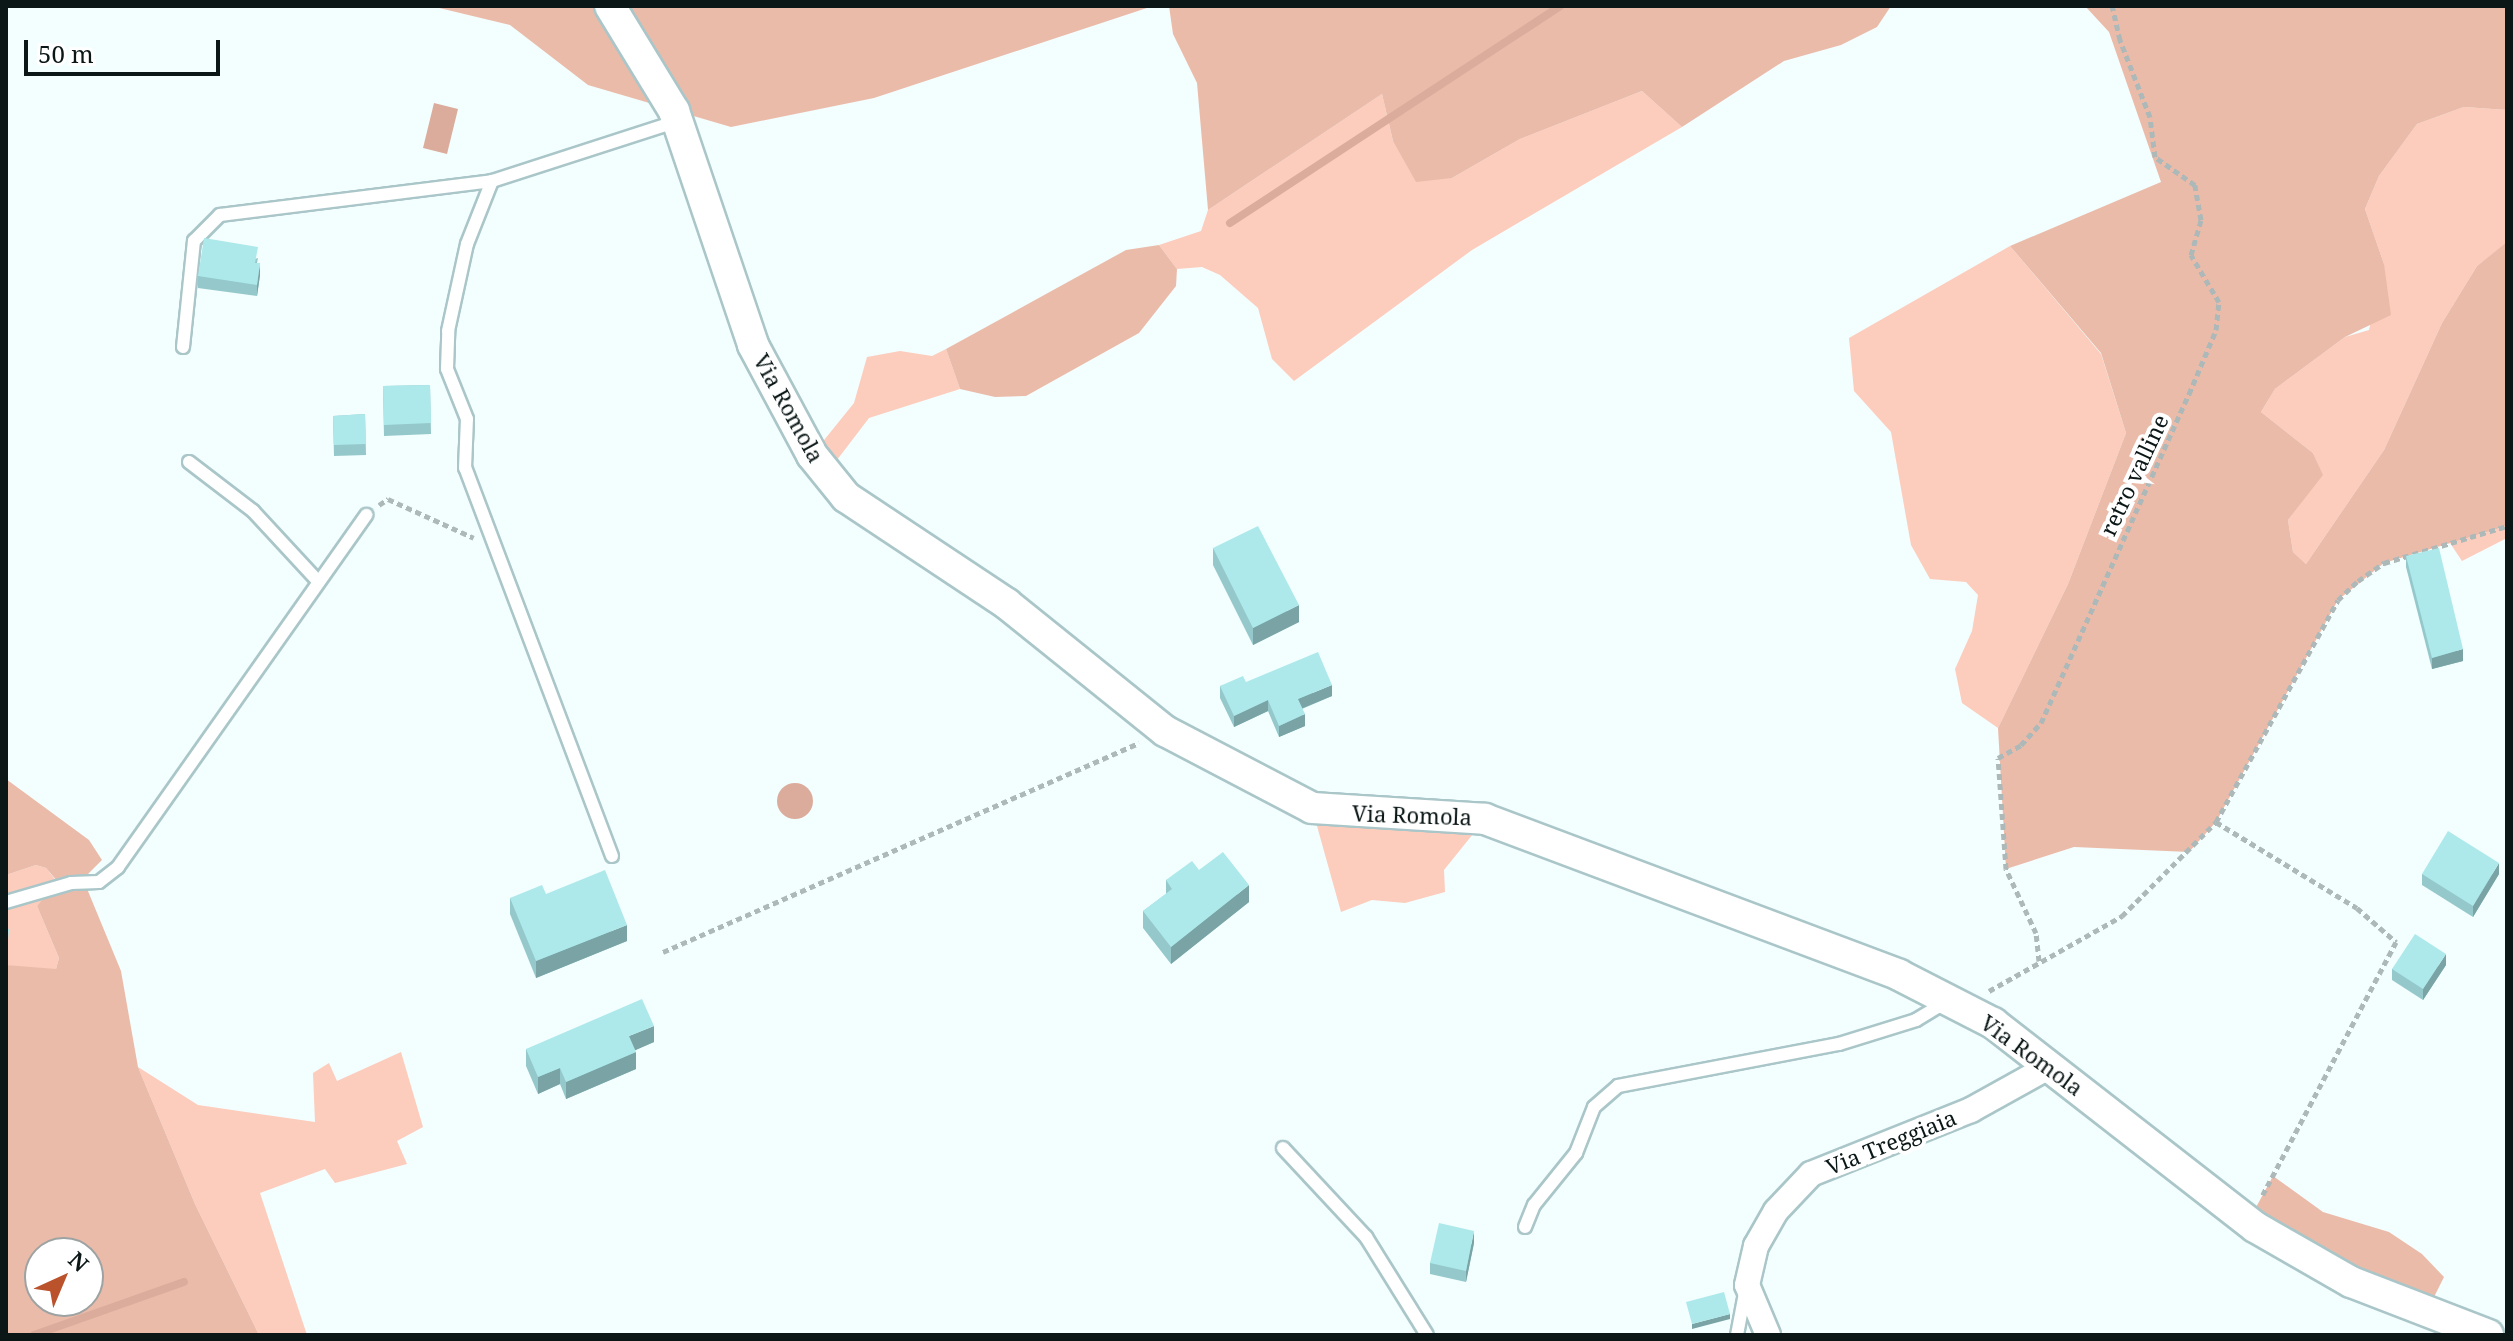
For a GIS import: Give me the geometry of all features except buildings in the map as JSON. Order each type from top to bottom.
[{"type":"street","name":"Via Romola","points":[[610,6],[678,121],[753,345],[812,455],[857,505],[1007,604],[1165,731],[1312,808],[1485,819],[1571,847],[1899,975],[1958,1005],[2050,1066],[2248,1222],[2351,1282],[2488,1335]]},
{"type":"street","name":"Via Treggiaia","points":[[1747,1285],[1756,1246],[1776,1211],[1811,1174],[1971,1110],[2050,1066]]},
{"type":"street","points":[[1747,1285],[1768,1335]]},
{"type":"lane","points":[[183,347],[194,241],[220,215],[492,181],[678,121]]},
{"type":"lane","points":[[492,181],[467,244],[448,331],[447,369],[467,419],[465,468],[489,542],[612,856]]},
{"type":"lane","points":[[189,462],[253,511],[317,580]]},
{"type":"lane","points":[[6,902],[71,883],[99,882],[118,867],[317,580],[366,515]]},
{"type":"lane","points":[[1525,1227],[1534,1205],[1576,1153],[1594,1107],[1618,1086],[1839,1044],[1958,1005]]},
{"type":"lane","points":[[1283,1148],[1366,1237],[1427,1335]]},
{"type":"lane","points":[[1737,1335],[1747,1285]]},
{"type":"path","name":"retro valline","points":[[2039,961],[2036,933],[2006,869],[1998,758],[2021,745],[2041,723],[2189,394],[2216,330],[2219,302],[2191,255],[2201,220],[2195,185],[2155,157],[2150,117],[2120,40],[2112,6]]},
{"type":"path","points":[[366,515],[388,499],[457,535],[489,542]]},
{"type":"path","points":[[1958,1005],[2122,916],[2216,822],[2338,600],[2384,563],[2507,526]]},
{"type":"path","points":[[663,952],[1165,731]]},
{"type":"path","points":[[2216,822],[2357,908],[2396,942],[2248,1222]]},
{"type":"shaded area","points":[[431,6],[1153,6],[874,98],[731,127],[588,85],[510,25]]},
{"type":"shaded area","points":[[1169,6],[1891,6],[1877,27],[1841,45],[1784,61],[1682,127],[1642,91],[1520,139],[1452,178],[1416,182],[1393,141],[1382,94],[1208,210],[1197,83],[1173,34]]},
{"type":"shaded area","points":[[2085,6],[2507,6],[2507,110],[2464,107],[2417,124],[2379,176],[2365,209],[2384,264],[2391,315],[2345,337],[2275,389],[2261,412],[2313,453],[2323,475],[2288,520],[2293,552],[2306,564],[2384,450],[2442,323],[2477,266],[2507,242],[2507,526],[2384,563],[2338,600],[2216,822],[2189,852],[2074,847],[2006,869],[1998,728],[2068,584],[2126,433],[2101,353],[2010,246],[2161,182],[2109,32]]},
{"type":"shaded area","points":[[1642,91],[1682,127],[1472,250],[1294,381],[1272,359],[1258,308],[1220,275],[1202,267],[1177,269],[1159,245],[1201,231],[1208,210],[1382,94],[1393,141],[1452,178],[1520,139]]},
{"type":"shaded area","points":[[434,103],[458,109],[447,154],[423,148]]},
{"type":"shaded area","points":[[2464,107],[2507,110],[2507,243],[2477,266],[2442,323],[2384,450],[2306,564],[2293,552],[2288,520],[2322,474],[2313,453],[2261,412],[2275,389],[2345,337],[2369,330],[2384,264],[2365,209],[2379,176],[2417,124]]},
{"type":"shaded area","points":[[1159,245],[1177,269],[1176,286],[1139,333],[1026,396],[995,397],[960,389],[946,349],[1126,250]]},
{"type":"shaded area","points":[[2010,246],[2101,354],[2126,433],[2068,584],[1998,728],[1962,703],[1955,669],[1972,631],[1978,595],[1966,582],[1930,579],[1911,545],[1891,432],[1854,391],[1849,338]]},
{"type":"shaded area","points":[[946,349],[960,389],[869,418],[827,473],[812,455],[854,403],[867,357],[900,351],[932,356]]},
{"type":"shaded area","points":[[2507,526],[2507,538],[2462,561],[2450,543]]},
{"type":"shaded area","points":[[6,779],[89,840],[102,860],[83,879],[121,971],[138,1067],[195,1204],[259,1335],[6,1335],[6,965],[56,969],[59,958],[37,906],[58,882],[46,868],[36,865],[6,875]]},
{"type":"shaded area","points":[[795,783],[808,788],[813,801],[808,814],[795,819],[782,814],[777,801],[782,788]]},
{"type":"shaded area","points":[[1312,808],[1485,819],[1444,870],[1445,892],[1405,903],[1372,900],[1341,912]]},
{"type":"shaded area","points":[[36,865],[46,868],[58,883],[56,891],[37,906],[59,958],[56,969],[41,971],[6,965],[6,875]]},
{"type":"shaded area","points":[[401,1052],[423,1127],[397,1141],[407,1164],[335,1183],[325,1169],[260,1193],[307,1335],[259,1335],[195,1204],[138,1067],[198,1105],[315,1122],[313,1073],[329,1063],[337,1081]]},
{"type":"shaded area","points":[[2273,1176],[2323,1212],[2389,1232],[2422,1254],[2444,1277],[2427,1311],[2248,1222]]},
{"type":"waterway","points":[[1230,223],[1560,6]]},
{"type":"waterway","points":[[34,1335],[184,1282]]}]
